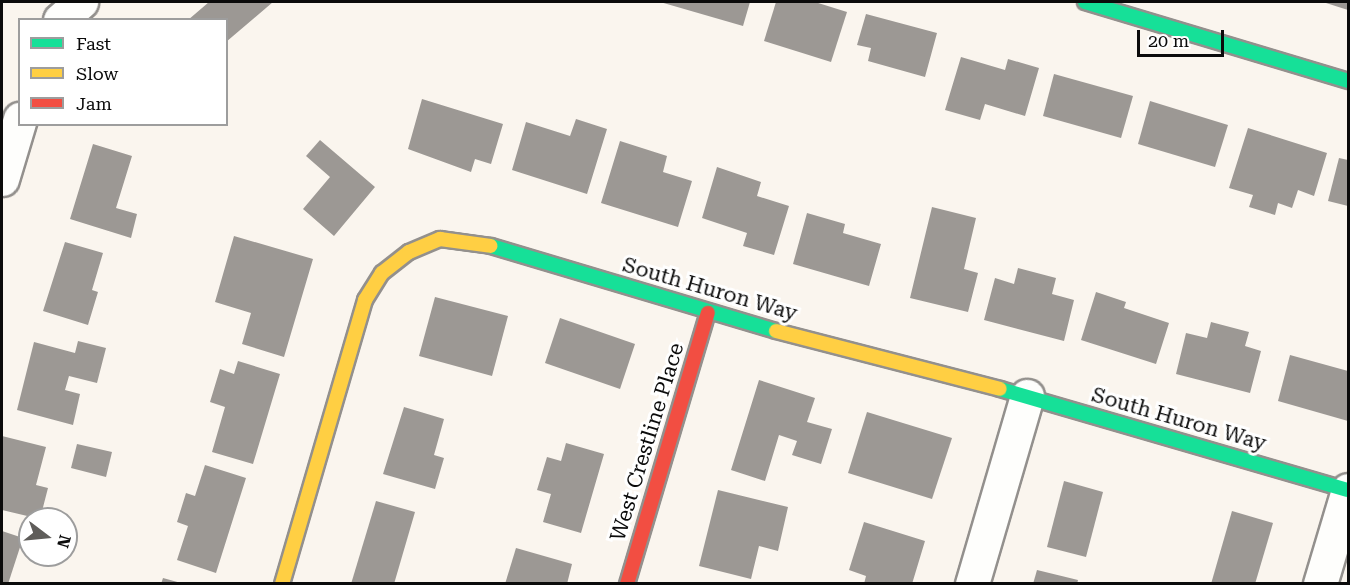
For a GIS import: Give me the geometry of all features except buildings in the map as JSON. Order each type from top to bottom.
[{"type":"street","points":[[51,18],[56,2]]},
{"type":"street","points":[[62,18],[81,2]]},
{"type":"street","points":[[1085,2],[1348,81]]},
{"type":"street","points":[[2,179],[18,126]]},
{"type":"street","name":"South Huron Way","points":[[282,584],[365,300],[382,273],[409,252],[440,239],[478,242],[708,313],[1027,396],[1348,490]]},
{"type":"street","name":"West Crestline Place","points":[[627,584],[708,313]]},
{"type":"street","points":[[972,584],[1027,396]]},
{"type":"street","points":[[1320,584],[1348,490]]},
{"type":"traffic: fast","points":[[1085,2],[1348,81]]},
{"type":"traffic: fast","points":[[491,246],[776,331]]},
{"type":"traffic: fast","points":[[1000,389],[1348,490]]},
{"type":"traffic: slow","points":[[282,584],[365,300],[382,273],[409,252],[440,239],[491,246]]},
{"type":"traffic: slow","points":[[776,331],[1000,389]]},
{"type":"traffic: jam","points":[[627,584],[708,313]]}]
